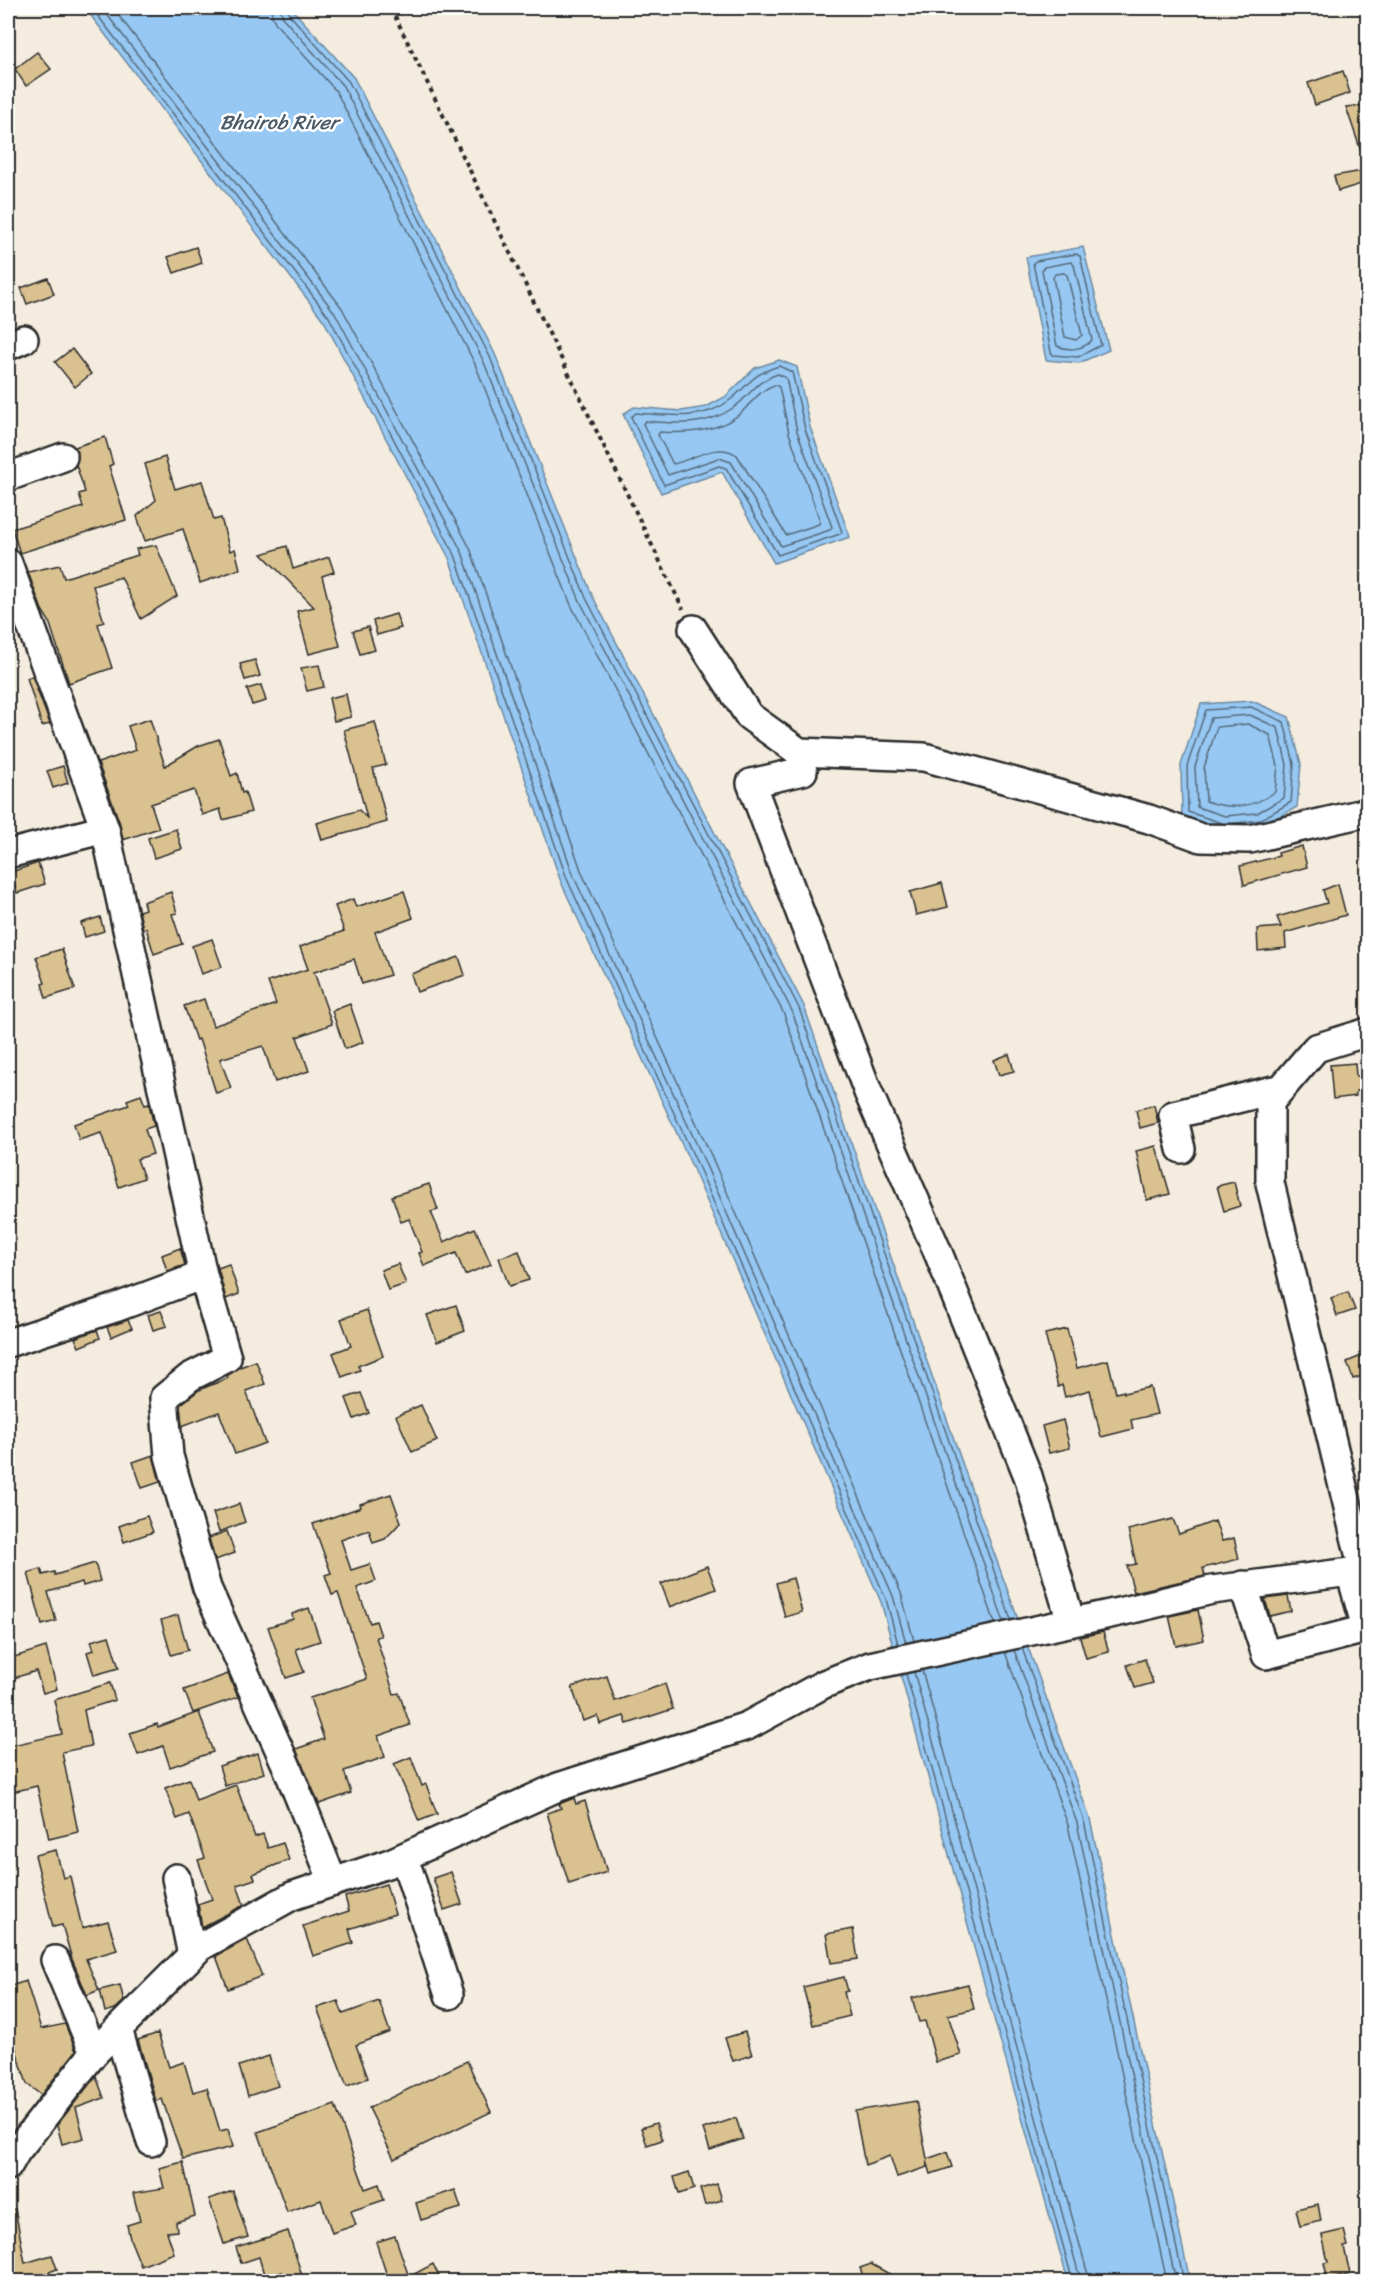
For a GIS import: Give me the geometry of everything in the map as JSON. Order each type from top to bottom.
[{"type":"street","points":[[8,477],[63,457]]},
{"type":"street","points":[[8,564],[105,829],[203,1275],[227,1358],[190,1377],[164,1398],[169,1456],[207,1588],[287,1767],[333,1882]]},
{"type":"street","points":[[693,629],[749,716],[799,752],[924,757],[1149,819],[1201,838],[1250,839],[1368,812]]},
{"type":"street","points":[[802,771],[751,783],[868,1092],[939,1255],[1028,1476],[1071,1622]]},
{"type":"street","points":[[8,854],[105,829]]},
{"type":"street","points":[[1243,1585],[1266,1655],[1367,1632],[1359,1563],[1270,1183],[1270,1102],[1316,1048],[1368,1032]]},
{"type":"street","points":[[1181,1149],[1173,1115],[1273,1090]]},
{"type":"street","points":[[8,1343],[115,1308],[203,1275]]},
{"type":"street","points":[[8,2166],[16,2152],[94,2053],[200,1947],[292,1896],[390,1863],[558,1787],[747,1726],[824,1684],[870,1666],[1212,1590],[1359,1563]]},
{"type":"street","points":[[409,1872],[449,1995]]},
{"type":"street","points":[[176,1878],[192,1955]]},
{"type":"street","points":[[55,1960],[94,2053]]},
{"type":"street","points":[[118,2029],[151,2142]]},
{"type":"path","points":[[391,8],[693,629]]},
{"type":"water","name":"Bhairob River","points":[[85,8],[291,8],[354,78],[495,354],[592,595],[804,1006],[976,1503],[1090,1819],[1190,2281],[1068,2281],[973,1944],[881,1602],[690,1162],[561,882],[449,558],[324,321]]},
{"type":"water","points":[[1083,247],[1109,350],[1079,363],[1046,360],[1026,257]]},
{"type":"water","points":[[779,360],[797,367],[810,427],[850,537],[774,563],[722,472],[661,493],[623,414],[634,407],[681,411],[706,407],[725,397],[755,368]]},
{"type":"water","points":[[1252,701],[1289,717],[1301,764],[1297,807],[1262,826],[1223,830],[1182,817],[1181,765],[1201,704]]},
{"type":"building","points":[[37,52],[51,69],[26,86],[15,69]]},
{"type":"building","points":[[1343,71],[1350,93],[1315,105],[1308,83]]},
{"type":"building","points":[[1368,105],[1368,162],[1365,163],[1346,107]]},
{"type":"building","points":[[1368,170],[1368,182],[1338,191],[1334,176]]},
{"type":"building","points":[[196,247],[202,263],[174,273],[168,257]]},
{"type":"building","points":[[48,278],[54,294],[27,304],[21,288]]},
{"type":"building","points":[[72,349],[91,374],[75,387],[55,362]]},
{"type":"building","points":[[105,437],[113,464],[109,466],[126,520],[20,553],[12,529],[83,507],[79,494],[85,492],[76,465],[78,452],[75,447]]},
{"type":"building","points":[[165,457],[175,489],[202,481],[214,520],[221,518],[230,551],[235,549],[240,569],[200,583],[183,529],[145,541],[137,516],[156,500],[145,464]]},
{"type":"building","points":[[156,545],[177,596],[141,619],[121,577],[93,586],[104,622],[98,624],[112,668],[69,683],[49,621],[42,610],[28,572],[60,565],[64,578],[138,555],[136,549]]},
{"type":"building","points":[[287,546],[293,569],[329,557],[334,572],[322,576],[340,646],[309,654],[297,611],[314,607],[262,554]]},
{"type":"building","points":[[396,614],[401,628],[377,635],[373,621]]},
{"type":"building","points":[[368,627],[375,650],[360,654],[353,631]]},
{"type":"building","points":[[255,660],[260,676],[245,680],[240,664]]},
{"type":"building","points":[[319,665],[324,687],[307,691],[301,668]]},
{"type":"building","points":[[32,676],[50,724],[42,726],[27,678]]},
{"type":"building","points":[[261,685],[266,701],[252,705],[247,689]]},
{"type":"building","points":[[346,694],[351,717],[334,721],[329,698]]},
{"type":"building","points":[[150,719],[165,766],[198,746],[219,739],[231,776],[237,773],[242,793],[245,792],[251,812],[223,820],[220,809],[202,815],[194,790],[151,804],[159,828],[123,840],[120,824],[98,763],[136,750],[128,726]]},
{"type":"building","points":[[375,722],[386,765],[373,768],[387,822],[322,840],[317,823],[359,810],[367,818],[344,730]]},
{"type":"building","points":[[63,766],[68,783],[53,788],[47,771]]},
{"type":"building","points":[[176,829],[182,849],[154,858],[148,838]]},
{"type":"building","points":[[1302,846],[1307,867],[1244,885],[1240,866],[1279,856],[1278,853]]},
{"type":"building","points":[[38,863],[45,884],[17,893],[11,872]]},
{"type":"building","points":[[942,883],[948,907],[916,915],[910,892]]},
{"type":"building","points":[[1338,884],[1346,915],[1285,933],[1286,948],[1258,951],[1257,929],[1281,927],[1277,917],[1327,903],[1323,890]]},
{"type":"building","points":[[404,891],[413,918],[375,932],[390,975],[362,984],[354,959],[314,972],[332,1024],[297,1037],[309,1071],[275,1082],[263,1046],[220,1059],[231,1088],[216,1093],[199,1039],[196,1040],[184,1006],[204,999],[213,1026],[276,1004],[268,982],[308,969],[300,947],[344,931],[335,906],[353,899],[356,907]]},
{"type":"building","points":[[171,892],[177,913],[172,914],[182,944],[154,954],[146,928],[143,929],[139,911],[145,909],[143,902]]},
{"type":"building","points":[[100,917],[104,931],[85,937],[81,923]]},
{"type":"building","points":[[212,939],[222,967],[201,974],[192,946]]},
{"type":"building","points":[[62,949],[75,989],[46,998],[42,984],[45,983],[36,957]]},
{"type":"building","points":[[459,957],[465,975],[417,992],[411,974]]},
{"type":"building","points":[[350,1004],[363,1042],[345,1049],[332,1011]]},
{"type":"building","points":[[1009,1054],[1014,1071],[999,1075],[994,1060]]},
{"type":"building","points":[[1355,1063],[1356,1076],[1368,1075],[1368,1090],[1356,1091],[1356,1096],[1333,1099],[1330,1065]]},
{"type":"building","points":[[141,1095],[145,1105],[149,1104],[154,1126],[145,1129],[153,1154],[137,1159],[144,1178],[119,1187],[101,1133],[79,1140],[74,1124],[129,1105],[127,1100]]},
{"type":"building","points":[[1154,1105],[1158,1123],[1140,1128],[1136,1110]]},
{"type":"building","points":[[1156,1146],[1170,1194],[1147,1200],[1136,1151]]},
{"type":"building","points":[[1234,1182],[1240,1206],[1224,1211],[1217,1186]]},
{"type":"building","points":[[429,1184],[438,1210],[431,1212],[444,1242],[475,1228],[491,1264],[465,1275],[456,1253],[424,1266],[419,1253],[422,1252],[409,1219],[401,1222],[392,1196]]},
{"type":"building","points":[[180,1248],[185,1265],[167,1271],[162,1255]]},
{"type":"building","points":[[519,1251],[529,1280],[509,1286],[499,1258]]},
{"type":"building","points":[[229,1264],[239,1294],[226,1299],[218,1268]]},
{"type":"building","points":[[398,1264],[406,1284],[388,1290],[381,1270]]},
{"type":"building","points":[[1348,1292],[1355,1310],[1337,1316],[1331,1298]]},
{"type":"building","points":[[456,1305],[465,1331],[437,1342],[427,1315]]},
{"type":"building","points":[[367,1310],[383,1356],[358,1366],[360,1370],[342,1377],[333,1353],[351,1346],[341,1319]]},
{"type":"building","points":[[161,1311],[167,1326],[153,1330],[148,1315]]},
{"type":"building","points":[[128,1320],[132,1328],[111,1337],[107,1327]]},
{"type":"building","points":[[1067,1329],[1077,1368],[1108,1360],[1116,1393],[1150,1387],[1157,1414],[1131,1420],[1133,1429],[1101,1437],[1090,1390],[1065,1397],[1062,1385],[1058,1387],[1045,1334]]},
{"type":"building","points":[[97,1330],[100,1338],[79,1347],[75,1338]]},
{"type":"building","points":[[1361,1356],[1368,1374],[1353,1379],[1347,1362]]},
{"type":"building","points":[[256,1361],[265,1384],[246,1391],[265,1443],[235,1454],[219,1412],[182,1426],[180,1405],[199,1390],[228,1378],[227,1376],[240,1367]]},
{"type":"building","points":[[361,1393],[369,1413],[354,1419],[346,1398]]},
{"type":"building","points":[[421,1405],[437,1441],[412,1452],[396,1416]]},
{"type":"building","points":[[1063,1420],[1070,1448],[1049,1453],[1042,1426]]},
{"type":"building","points":[[153,1455],[160,1482],[142,1488],[133,1462]]},
{"type":"building","points":[[391,1494],[401,1522],[385,1539],[373,1543],[369,1530],[341,1540],[351,1570],[370,1564],[376,1581],[357,1588],[370,1623],[376,1621],[381,1636],[376,1637],[394,1694],[399,1693],[410,1725],[378,1736],[385,1757],[344,1771],[351,1793],[319,1804],[296,1749],[324,1739],[310,1698],[367,1679],[338,1593],[332,1595],[325,1575],[331,1573],[313,1524]]},
{"type":"building","points":[[239,1504],[245,1522],[219,1532],[213,1513]]},
{"type":"building","points":[[147,1516],[153,1532],[124,1542],[119,1526]]},
{"type":"building","points":[[1173,1519],[1179,1534],[1215,1521],[1222,1541],[1234,1538],[1239,1559],[1203,1568],[1205,1576],[1134,1592],[1127,1566],[1136,1564],[1128,1530]]},
{"type":"building","points":[[227,1531],[235,1553],[215,1560],[209,1538]]},
{"type":"building","points":[[95,1563],[100,1581],[83,1586],[82,1582],[48,1592],[56,1621],[42,1625],[28,1573],[41,1569],[43,1575],[54,1572],[55,1575]]},
{"type":"building","points":[[707,1566],[716,1589],[670,1607],[661,1584]]},
{"type":"building","points":[[793,1578],[802,1612],[785,1617],[776,1583]]},
{"type":"building","points":[[1288,1596],[1291,1611],[1270,1616],[1265,1599]]},
{"type":"building","points":[[309,1608],[320,1641],[296,1649],[304,1672],[286,1678],[268,1627],[293,1619],[292,1614]]},
{"type":"building","points":[[1198,1610],[1204,1640],[1176,1646],[1169,1616]]},
{"type":"building","points":[[178,1615],[188,1650],[171,1655],[161,1620]]},
{"type":"building","points":[[1103,1632],[1109,1652],[1086,1658],[1080,1637]]},
{"type":"building","points":[[109,1636],[119,1668],[94,1675],[87,1652],[94,1650],[91,1641]]},
{"type":"building","points":[[46,1647],[57,1689],[43,1693],[36,1671],[8,1680],[8,1659]]},
{"type":"building","points":[[1145,1659],[1153,1683],[1135,1688],[1127,1665]]},
{"type":"building","points":[[228,1674],[238,1697],[193,1713],[184,1690]]},
{"type":"building","points":[[607,1676],[615,1701],[665,1684],[673,1709],[627,1724],[624,1716],[600,1724],[598,1716],[583,1721],[572,1687]]},
{"type":"building","points":[[110,1683],[115,1700],[84,1710],[91,1746],[62,1752],[78,1832],[49,1839],[37,1786],[8,1793],[8,1746],[62,1734],[54,1700]]},
{"type":"building","points":[[199,1712],[213,1752],[170,1767],[163,1746],[138,1755],[130,1733],[157,1724],[158,1727]]},
{"type":"building","points":[[258,1753],[264,1773],[225,1786],[219,1766]]},
{"type":"building","points":[[411,1757],[422,1786],[426,1784],[437,1814],[419,1821],[394,1764]]},
{"type":"building","points":[[189,1779],[196,1800],[236,1785],[255,1837],[263,1834],[268,1848],[283,1843],[289,1860],[253,1874],[255,1879],[237,1885],[244,1905],[202,1927],[198,1904],[212,1899],[198,1860],[205,1858],[189,1814],[177,1819],[165,1788]]},
{"type":"building","points":[[574,1798],[576,1804],[585,1801],[607,1872],[569,1884],[547,1813],[561,1808],[559,1804]]},
{"type":"building","points":[[56,1850],[63,1878],[70,1876],[82,1928],[108,1921],[117,1950],[86,1959],[99,1990],[87,1995],[72,1959],[62,1925],[53,1927],[35,1855]]},
{"type":"building","points":[[451,1872],[462,1904],[444,1910],[433,1878]]},
{"type":"building","points":[[386,1884],[395,1914],[349,1929],[353,1943],[313,1956],[303,1926],[349,1911],[345,1897]]},
{"type":"building","points":[[853,1929],[858,1959],[831,1963],[826,1934]]},
{"type":"building","points":[[247,1939],[262,1976],[228,1989],[216,1956]]},
{"type":"building","points":[[844,1977],[848,1991],[844,1992],[850,2016],[813,2025],[803,1987]]},
{"type":"building","points":[[26,1981],[41,2029],[65,2024],[76,2051],[41,2095],[27,2084],[13,2040],[8,2041],[8,1987]]},
{"type":"building","points":[[968,1984],[974,2009],[948,2015],[961,2055],[936,2062],[925,2021],[919,2022],[912,1998]]},
{"type":"building","points":[[120,1985],[124,2001],[115,2009],[105,2012],[100,1990]]},
{"type":"building","points":[[338,2001],[343,2014],[379,2001],[390,2032],[356,2045],[368,2078],[347,2086],[317,2008]]},
{"type":"building","points":[[745,2032],[752,2055],[733,2061],[725,2038]]},
{"type":"building","points":[[158,2033],[169,2067],[184,2062],[193,2092],[207,2088],[220,2131],[228,2129],[233,2147],[183,2159],[162,2099],[156,2101],[138,2040]]},
{"type":"building","points":[[269,2056],[278,2086],[248,2096],[239,2066]]},
{"type":"building","points":[[467,2061],[491,2112],[394,2159],[369,2108]]},
{"type":"building","points":[[96,2076],[104,2098],[76,2108],[84,2138],[62,2144],[57,2125]]},
{"type":"building","points":[[916,2101],[927,2159],[947,2152],[952,2167],[931,2174],[927,2161],[928,2167],[897,2177],[890,2156],[865,2165],[855,2111]]},
{"type":"building","points":[[335,2105],[365,2189],[379,2184],[384,2200],[351,2211],[356,2225],[332,2233],[321,2200],[287,2212],[258,2132]]},
{"type":"building","points":[[736,2118],[743,2139],[710,2150],[703,2129]]},
{"type":"building","points":[[656,2123],[662,2140],[647,2145],[641,2128]]},
{"type":"building","points":[[183,2162],[195,2216],[176,2222],[177,2231],[167,2232],[174,2253],[141,2266],[127,2225],[140,2221],[133,2193],[164,2188],[159,2168]]},
{"type":"building","points":[[689,2172],[694,2189],[679,2194],[674,2177]]},
{"type":"building","points":[[717,2184],[722,2200],[705,2205],[700,2189]]},
{"type":"building","points":[[455,2190],[461,2208],[421,2220],[416,2203]]},
{"type":"building","points":[[233,2191],[248,2237],[224,2244],[209,2199]]},
{"type":"building","points":[[1318,2204],[1321,2221],[1300,2226],[1296,2209]]},
{"type":"building","points":[[15,2209],[25,2263],[52,2255],[57,2269],[49,2272],[52,2282],[8,2282],[8,2210]]},
{"type":"building","points":[[1344,2230],[1348,2246],[1344,2247],[1350,2274],[1328,2280],[1324,2263],[1328,2262],[1322,2235]]},
{"type":"building","points":[[288,2231],[304,2282],[285,2282],[282,2272],[265,2278],[259,2257],[241,2263],[236,2247]]},
{"type":"building","points":[[395,2236],[409,2277],[433,2264],[442,2282],[389,2282],[376,2242]]},
{"type":"building","points":[[871,2264],[904,2282],[865,2282],[860,2268]]}]
